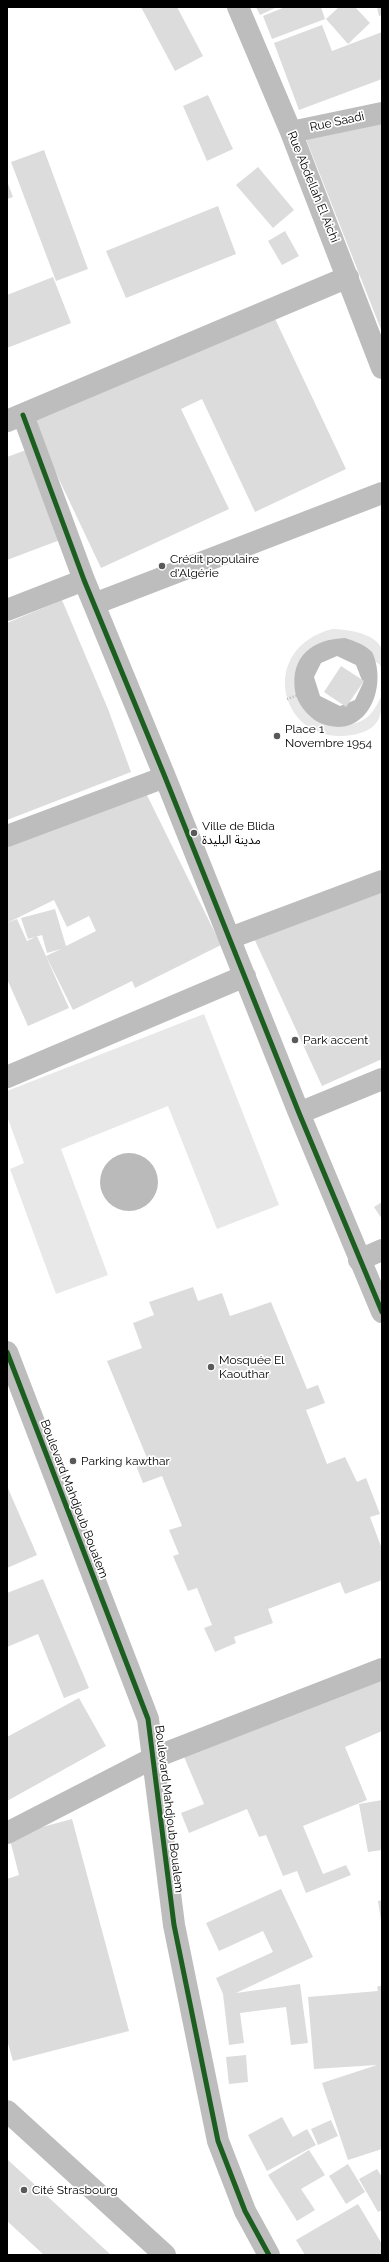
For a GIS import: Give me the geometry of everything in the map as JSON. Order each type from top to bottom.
[{"type":"street","name":"Rue Abdellah El Aichi","points":[[238,7],[291,132],[382,368]]},
{"type":"street","name":"Rue Saadi","points":[[291,132],[382,113]]},
{"type":"street","points":[[348,277],[15,418],[94,604],[230,938],[299,1113],[359,1260],[382,1312]]},
{"type":"street","points":[[94,604],[382,493]]},
{"type":"street","points":[[7,610],[84,580]]},
{"type":"street","points":[[7,836],[165,777]]},
{"type":"street","points":[[230,938],[382,881]]},
{"type":"street","points":[[7,1077],[245,976]]},
{"type":"street","points":[[299,1113],[382,1079]]},
{"type":"street","points":[[359,1260],[382,1250]]},
{"type":"street","name":"Boulevard Mahdjoub Boualem","points":[[8,1357],[148,1719],[174,1925],[218,2141],[245,2210],[269,2255]]},
{"type":"street","points":[[7,1833],[153,1758],[382,1669]]},
{"type":"street","points":[[7,2111],[165,2255]]},
{"type":"path","points":[[287,699],[318,688]]},
{"type":"shaded area","points":[[332,629],[360,633],[368,636],[379,644],[382,650],[383,659],[382,673],[380,665],[345,638],[294,681],[296,691],[302,707],[307,714],[313,719],[330,725],[348,725],[361,721],[371,714],[382,695],[380,715],[375,725],[357,734],[331,736],[310,728],[295,714],[287,696],[285,676],[292,657],[307,640]]},
{"type":"shaded area","points":[[345,638],[363,645],[372,652],[377,666],[375,695],[369,708],[361,719],[349,725],[335,727],[318,722],[306,713],[296,696],[294,679],[296,668],[300,659],[306,652],[314,646],[333,639]],"holes":[[[337,656],[356,665],[363,683],[355,700],[340,706],[320,696],[314,677],[321,663]]]},
{"type":"shaded area","points":[[204,1014],[279,1205],[217,1229],[168,1106],[61,1149],[108,1275],[56,1294],[10,1169],[24,1163],[7,1116],[7,1091]]},
{"type":"shaded area","points":[[129,1153],[140,1155],[153,1166],[156,1171],[158,1182],[156,1193],[145,1206],[140,1209],[129,1211],[118,1209],[105,1198],[102,1193],[100,1182],[102,1171],[113,1158],[118,1155]]},
{"type":"building","points":[[141,7],[177,7],[203,56],[175,71]]},
{"type":"building","points":[[256,7],[277,7],[260,15]]},
{"type":"building","points":[[285,7],[321,7],[325,19],[272,39],[263,16]]},
{"type":"building","points":[[339,7],[355,7],[370,23],[348,44],[326,19]]},
{"type":"building","points":[[377,7],[382,7],[382,15],[379,16]]},
{"type":"building","points":[[322,25],[332,51],[382,32],[382,79],[299,110],[274,43]]},
{"type":"building","points":[[208,95],[233,149],[207,161],[183,106]]},
{"type":"building","points":[[382,118],[382,332],[304,134]]},
{"type":"building","points":[[44,150],[88,269],[56,281],[11,162]]},
{"type":"building","points":[[258,167],[294,210],[273,228],[236,185]]},
{"type":"building","points":[[7,181],[13,197],[7,199]]},
{"type":"building","points":[[218,206],[236,254],[126,298],[106,251]]},
{"type":"building","points":[[285,231],[299,256],[282,265],[268,241]]},
{"type":"building","points":[[53,277],[71,323],[7,348],[7,295]]},
{"type":"building","points":[[269,306],[346,469],[255,512],[202,399],[181,409],[229,509],[101,568],[30,418]]},
{"type":"building","points":[[26,450],[60,540],[7,560],[7,457]]},
{"type":"building","points":[[62,600],[108,709],[131,772],[7,820],[7,623]]},
{"type":"building","points":[[341,666],[364,681],[346,707],[324,692]]},
{"type":"building","points":[[138,777],[221,945],[135,988],[132,981],[73,1010],[46,956],[61,949],[47,953],[42,935],[28,939],[21,918],[55,909],[66,946],[96,931],[89,916],[67,927],[54,900],[7,923],[7,842]]},
{"type":"building","points":[[382,874],[382,1059],[322,1086],[252,934]]},
{"type":"building","points":[[17,919],[27,941],[37,936],[69,1008],[28,1026],[7,979],[7,923]]},
{"type":"building","points":[[382,1202],[382,1219],[374,1207]]},
{"type":"building","points":[[193,1287],[198,1301],[222,1293],[230,1316],[271,1302],[307,1389],[318,1385],[325,1403],[306,1410],[327,1464],[345,1457],[357,1482],[366,1478],[380,1514],[370,1517],[382,1549],[382,1580],[345,1594],[340,1582],[268,1609],[273,1623],[234,1637],[236,1643],[215,1652],[204,1628],[212,1625],[197,1588],[188,1591],[173,1556],[179,1554],[169,1530],[182,1526],[162,1476],[143,1483],[135,1463],[147,1458],[107,1361],[142,1348],[133,1323],[154,1315],[149,1302]]},
{"type":"building","points":[[7,1486],[37,1555],[7,1568]]},
{"type":"building","points":[[43,1579],[89,1688],[64,1698],[38,1634],[7,1647],[7,1593]]},
{"type":"building","points":[[382,1670],[382,1731],[345,1747],[367,1800],[303,1826],[323,1874],[346,1865],[351,1875],[306,1893],[297,1871],[283,1876],[266,1835],[259,1837],[247,1809],[189,1833],[181,1813],[204,1804],[182,1752]]},
{"type":"building","points":[[79,1698],[106,1746],[7,1801],[7,1737]]},
{"type":"building","points":[[382,1800],[382,1850],[368,1852],[359,1804]]},
{"type":"building","points":[[72,1819],[129,2031],[13,2061],[7,2040],[7,1879],[19,1875],[9,1836]]},
{"type":"building","points":[[281,1889],[313,1957],[236,1993],[300,1984],[308,2043],[291,2045],[286,2007],[240,2013],[244,2043],[229,2045],[223,1994],[216,1978],[273,1952],[263,1931],[219,1951],[206,1923]]},
{"type":"building","points":[[382,1900],[382,1921],[381,1921],[378,1901]]},
{"type":"building","points":[[382,1985],[382,2149],[348,2160],[322,2083],[377,2065],[314,2069],[308,1997],[378,1991],[377,1987]]},
{"type":"building","points":[[246,2055],[248,2082],[229,2084],[226,2057]]},
{"type":"building","points":[[282,2117],[293,2137],[307,2129],[316,2145],[267,2171],[248,2135]]},
{"type":"building","points":[[331,2120],[338,2136],[318,2145],[311,2129]]},
{"type":"building","points":[[309,2150],[325,2175],[301,2189],[315,2210],[297,2221],[268,2175]]},
{"type":"building","name":"Cité Strasbourg","points":[[7,2159],[111,2255],[44,2255],[7,2221]]},
{"type":"building","points":[[348,2164],[365,2192],[346,2204],[329,2176]]},
{"type":"building","points":[[377,2169],[382,2177],[382,2210],[378,2212],[359,2179]]},
{"type":"building","points":[[358,2204],[382,2244],[382,2255],[305,2255],[296,2240]]},
{"type":"cycle path","points":[[23,415],[84,580],[165,777],[299,1113],[382,1312]]},
{"type":"cycle path","points":[[7,1352],[148,1719],[174,1925],[218,2141],[245,2211],[269,2255]]},
{"type":"place","name":"Crédit populaire d'Algérie","points":[[162,566]]},
{"type":"place","name":"Place 1 Novembre 1954","points":[[277,736]]},
{"type":"place","name":"Ville de Blida مدينة البليدة","points":[[194,833]]},
{"type":"place","name":"Park accent","points":[[295,1040]]},
{"type":"place","name":"Mosquée El Kaouthar","points":[[211,1367]]},
{"type":"place","name":"Parking kawthar","points":[[73,1461]]},
{"type":"place","name":"Cité Strasbourg","points":[[24,2190]]}]
